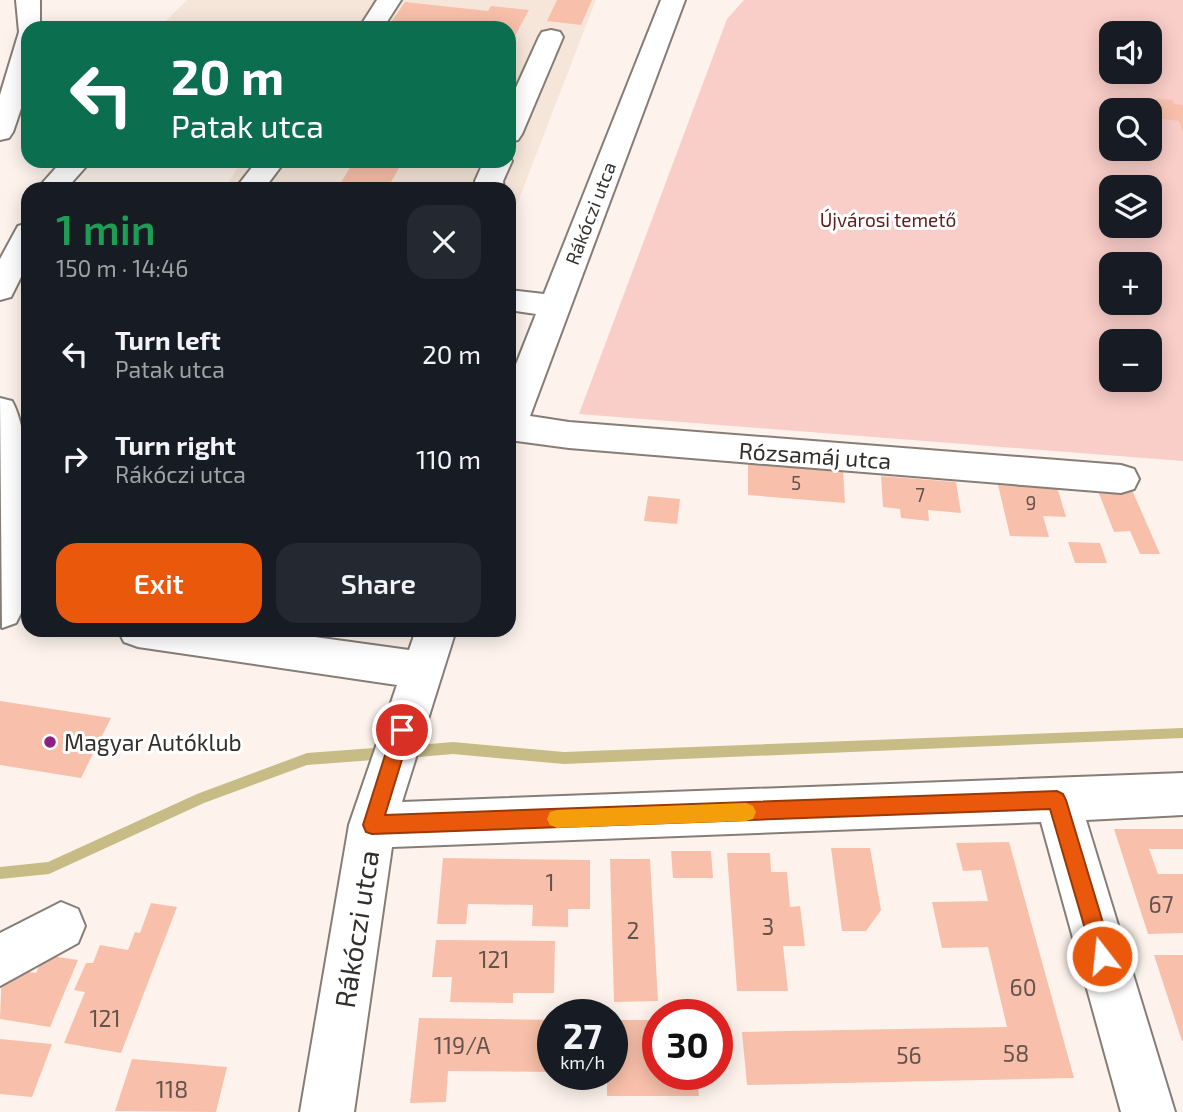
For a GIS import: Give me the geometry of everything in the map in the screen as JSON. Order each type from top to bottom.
[{"type":"street","points":[[28,0],[29,21]]},
{"type":"street","points":[[375,21],[389,0]]},
{"type":"street","name":"Rákóczi utca","points":[[516,408],[673,0]]},
{"type":"street","points":[[516,118],[551,37]]},
{"type":"street","points":[[0,132],[21,71]]},
{"type":"street","points":[[58,182],[70,168]]},
{"type":"street","points":[[254,182],[266,168]]},
{"type":"street","points":[[0,290],[21,246]]},
{"type":"street","points":[[516,301],[554,306]]},
{"type":"street","points":[[0,410],[8,450],[10,612]]},
{"type":"street","name":"Rózsamáj utca","points":[[516,428],[569,435],[1121,479]]},
{"type":"street","points":[[172,637],[416,688]]},
{"type":"street","name":"Rákóczi utca","points":[[327,1112],[372,825],[434,637]]},
{"type":"street","points":[[372,825],[1183,794]]},
{"type":"street","points":[[1057,800],[1148,1112]]},
{"type":"street","points":[[0,961],[61,926]]},
{"type":"shaded area","points":[[187,0],[596,0],[516,207],[516,182],[228,182],[238,168],[516,168],[516,21],[166,21]]},
{"type":"green space","name":"Újvárosi temető","points":[[744,0],[1183,0],[1183,461],[579,414],[727,19]]},
{"type":"building","points":[[557,0],[592,0],[581,25],[547,21]]},
{"type":"building","points":[[405,2],[488,11],[491,6],[529,10],[516,34],[516,21],[392,21]]},
{"type":"building","points":[[1162,99],[1183,105],[1183,132],[1179,121],[1162,119]]},
{"type":"building","points":[[350,168],[399,168],[391,182],[341,182]]},
{"type":"building","points":[[748,462],[843,469],[845,503],[748,495]]},
{"type":"building","points":[[881,476],[956,482],[961,513],[928,510],[929,521],[901,518],[900,509],[883,507]]},
{"type":"building","points":[[998,485],[1057,487],[1066,517],[1043,516],[1049,537],[1010,536]]},
{"type":"building","points":[[1132,490],[1160,554],[1140,554],[1130,531],[1114,532],[1098,491]]},
{"type":"building","points":[[648,496],[680,499],[677,524],[644,521]]},
{"type":"building","points":[[1068,542],[1100,543],[1107,563],[1075,563]]},
{"type":"building","name":"Magyar Autóklub","points":[[0,701],[111,718],[81,778],[0,765]]},
{"type":"building","points":[[1114,829],[1183,829],[1183,849],[1149,849],[1158,874],[1183,874],[1183,933],[1148,934]]},
{"type":"building","points":[[1009,842],[1074,1078],[747,1085],[742,1032],[1007,1027],[988,947],[942,948],[932,902],[988,901],[981,870],[963,871],[956,843]]},
{"type":"building","points":[[831,848],[870,848],[881,910],[866,931],[842,931]]},
{"type":"building","points":[[671,851],[711,851],[713,878],[673,878]]},
{"type":"building","points":[[727,853],[770,853],[771,872],[787,872],[790,907],[800,906],[805,946],[783,946],[788,991],[737,991]]},
{"type":"building","points":[[443,858],[590,860],[590,909],[568,909],[568,927],[532,926],[533,905],[468,904],[466,924],[437,924]]},
{"type":"building","points":[[610,859],[650,859],[658,999],[628,1002],[628,999],[614,999]]},
{"type":"building","points":[[151,903],[177,907],[121,1053],[64,1043],[85,992],[74,990],[86,963],[93,963],[100,945],[128,950],[135,932],[140,933]]},
{"type":"building","points":[[436,940],[555,941],[554,993],[513,993],[513,1003],[450,1002],[452,977],[432,977]]},
{"type":"building","points":[[44,955],[78,960],[50,1027],[0,1019],[2,968],[36,973]]},
{"type":"building","points":[[1154,955],[1183,955],[1183,1041],[1182,1041]]},
{"type":"building","points":[[419,1018],[537,1020],[537,1072],[448,1071],[446,1102],[410,1103]]},
{"type":"building","points":[[628,1020],[642,1020],[642,1090],[698,1090],[699,1096],[607,1096],[607,1090],[628,1090]]},
{"type":"building","points":[[0,1039],[52,1044],[32,1097],[0,1094]]},
{"type":"building","points":[[132,1059],[227,1067],[216,1112],[115,1111]]},
{"type":"waterway","points":[[407,752],[453,748],[564,758],[1183,733]]},
{"type":"waterway","points":[[0,873],[49,868],[201,798],[307,759],[387,753]]},
{"type":"slow traffic","points":[[557,819],[746,812]]},
{"type":"place","name":"Magyar Autóklub","points":[[50,742]]},
{"type":"route","points":[[402,730],[372,825],[1057,800],[1102,956]]}]
